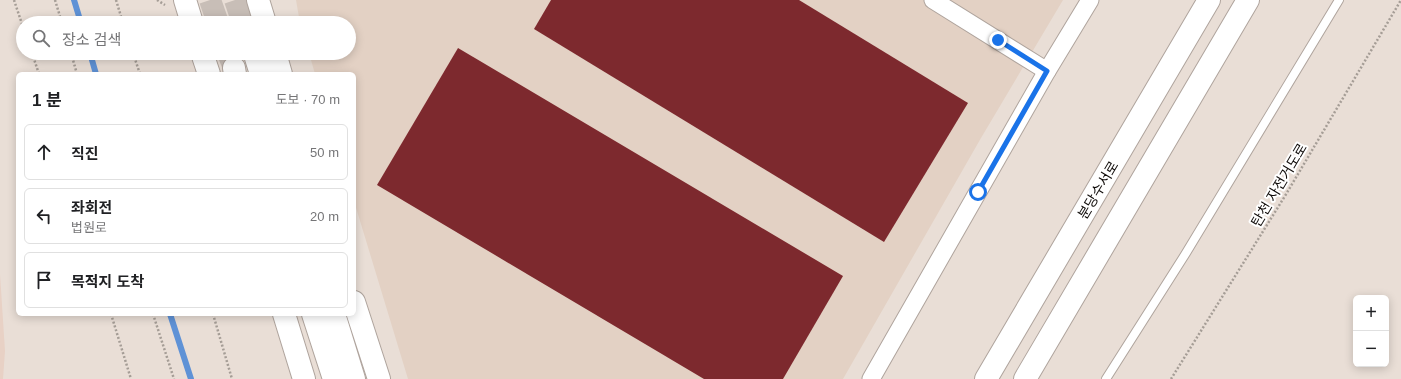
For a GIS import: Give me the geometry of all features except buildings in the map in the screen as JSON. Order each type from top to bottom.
[{"type":"main road","points":[[185,0],[190,16]]},
{"type":"main road","points":[[258,0],[263,16]]},
{"type":"main road","name":"분당수서로","points":[[986,379],[1209,0]]},
{"type":"main road","points":[[1025,379],[1248,0]]},
{"type":"main road","points":[[264,62],[278,72]]},
{"type":"main road","points":[[356,308],[379,379]]},
{"type":"main road","points":[[285,316],[304,379]]},
{"type":"main road","points":[[314,316],[334,379]]},
{"type":"main road","points":[[335,316],[354,379]]},
{"type":"street","points":[[933,0],[1047,71]]},
{"type":"street","points":[[871,379],[1047,71],[1090,0]]},
{"type":"lane","points":[[1106,379],[1186,253],[1339,0]]},
{"type":"path","points":[[14,0],[19,16]]},
{"type":"path","points":[[55,0],[60,16]]},
{"type":"path","points":[[116,0],[121,16]]},
{"type":"path","name":"탄천 자전거도로","points":[[1171,379],[1284,196],[1401,0]]},
{"type":"path","points":[[34,60],[38,72]]},
{"type":"path","points":[[73,60],[76,72]]},
{"type":"path","points":[[135,60],[139,72]]},
{"type":"path","points":[[112,316],[131,379]]},
{"type":"path","points":[[154,316],[174,379]]},
{"type":"path","points":[[214,316],[232,379]]},
{"type":"shaded area","points":[[296,0],[1063,0],[981,138],[843,379],[408,379],[356,208],[356,72],[314,72],[311,60],[356,60],[356,16],[299,16]]},
{"type":"shaded area","points":[[0,274],[5,351],[3,379],[0,379]]},
{"type":"waterway","points":[[74,0],[79,16]]},
{"type":"waterway","points":[[92,60],[95,72]]},
{"type":"waterway","points":[[171,316],[191,379]]},
{"type":"tunnel","points":[[210,0],[216,16]]},
{"type":"tunnel","points":[[235,0],[241,16]]},
{"type":"tunnel","points":[[231,60],[234,68]]},
{"type":"route","points":[[978,192],[1047,71],[998,40]]}]
